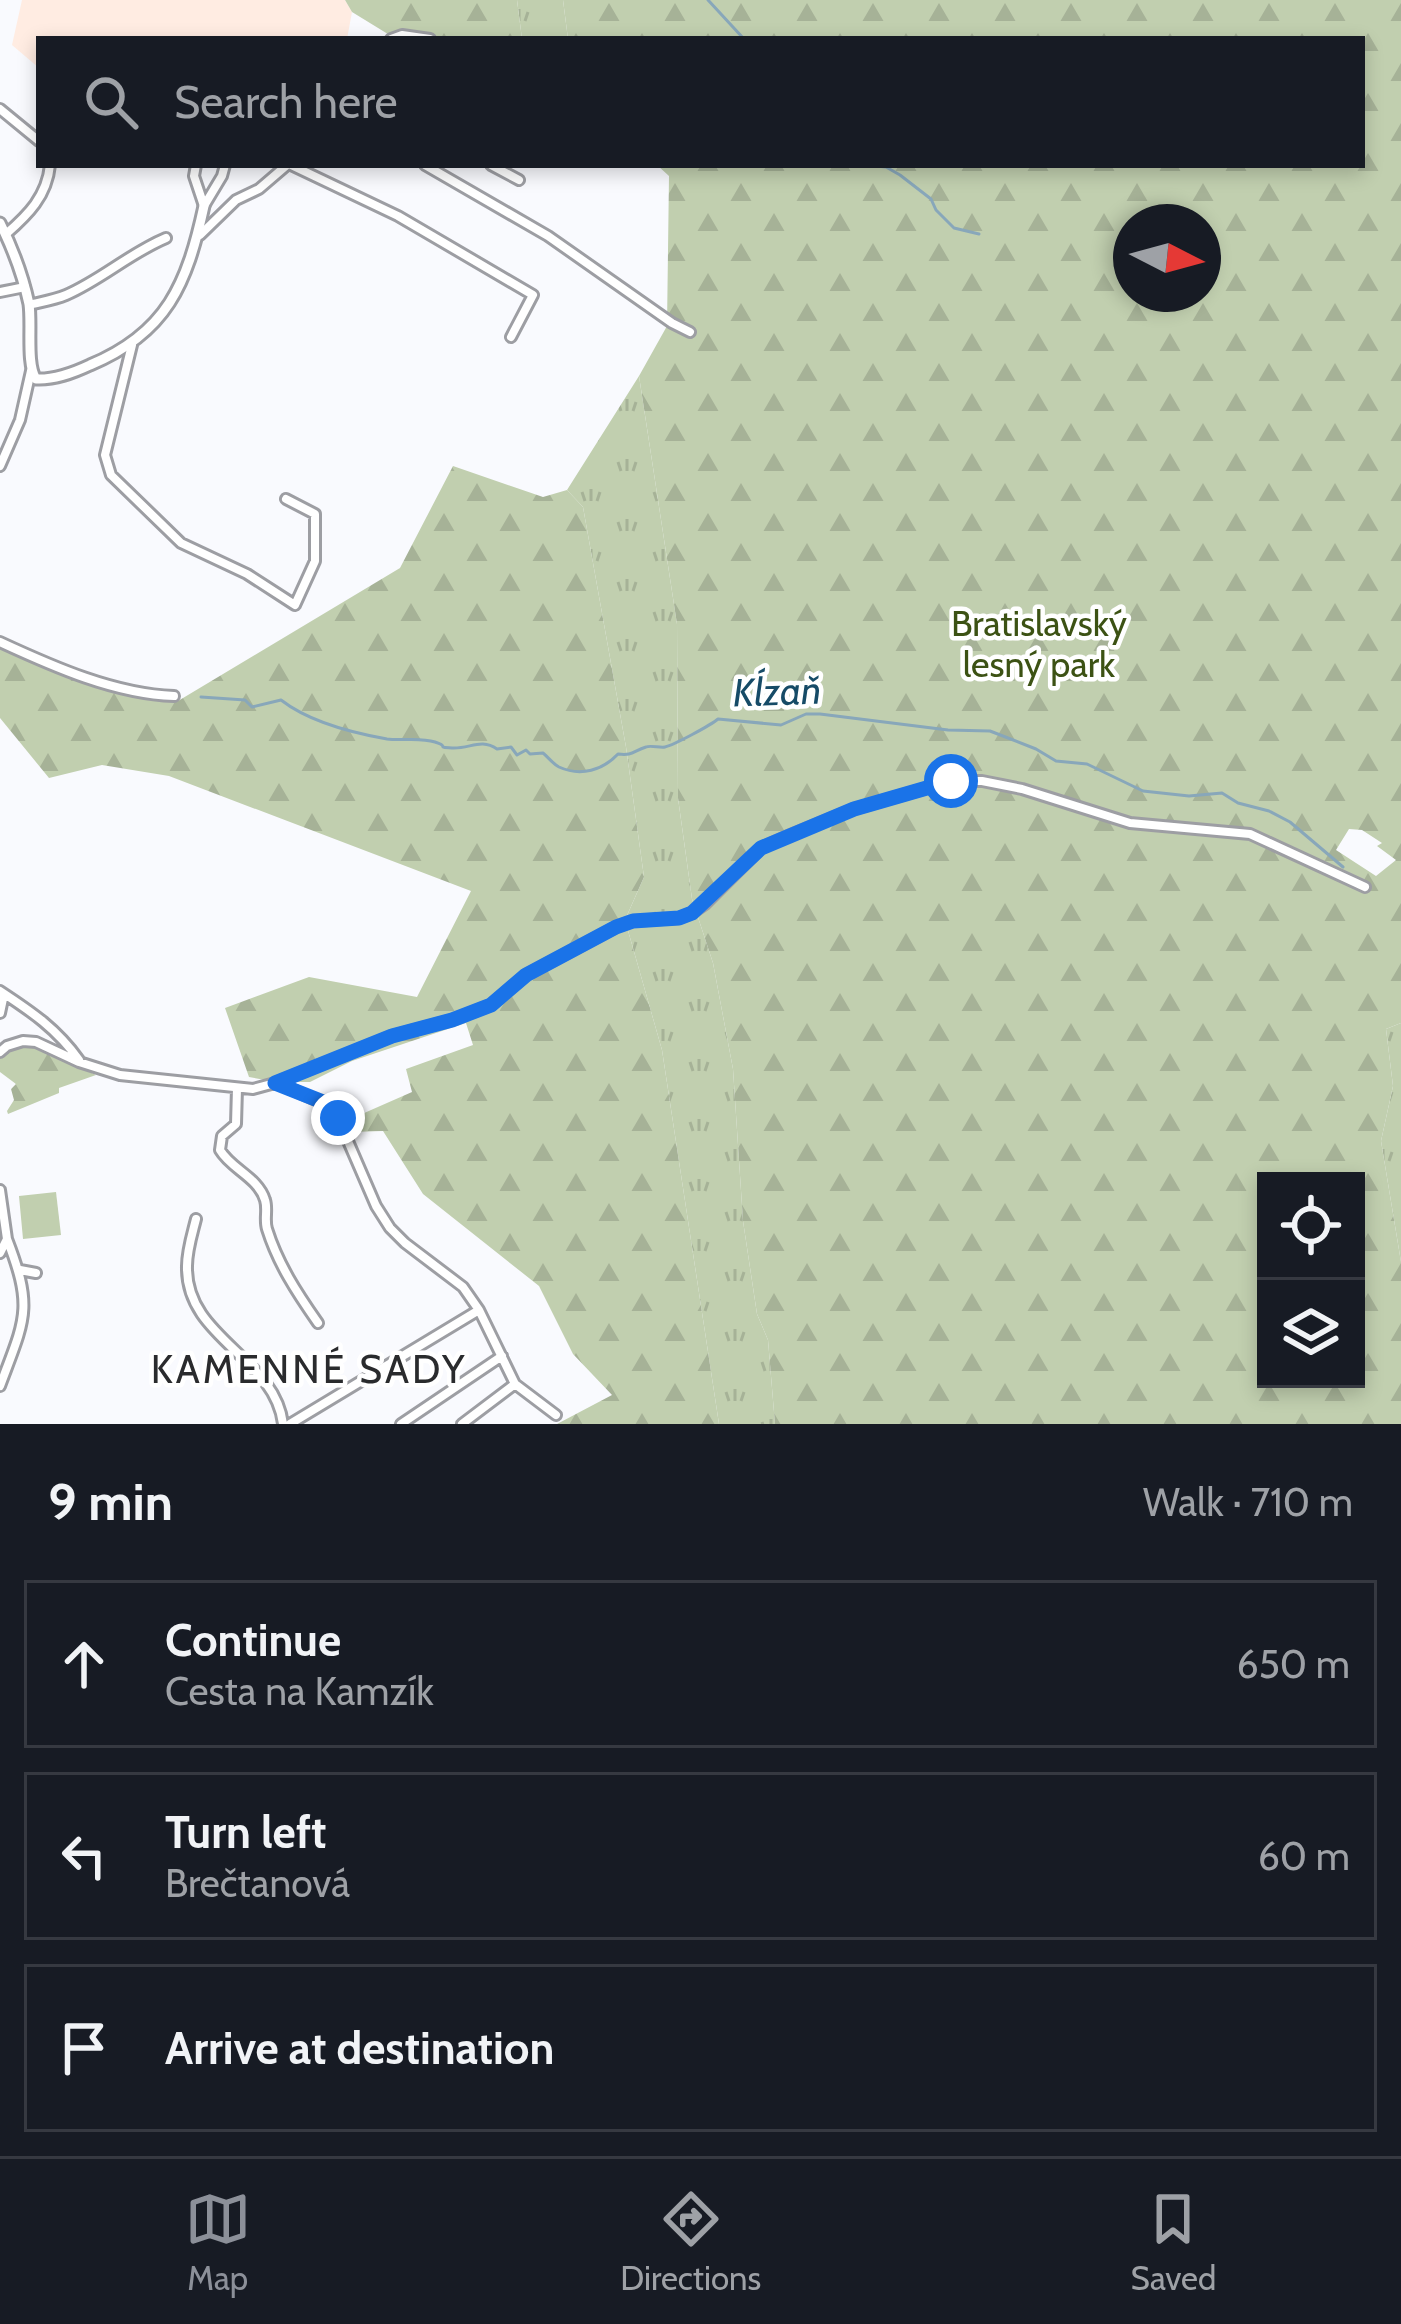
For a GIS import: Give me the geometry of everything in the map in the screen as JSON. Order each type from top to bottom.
[{"type":"street","points":[[0,109],[36,139]]},
{"type":"street","points":[[5,234],[35,206],[49,168]]},
{"type":"street","points":[[195,168],[204,206]]},
{"type":"street","points":[[196,241],[236,200],[285,168]]},
{"type":"street","points":[[295,168],[398,216],[533,295],[511,337]]},
{"type":"street","points":[[430,168],[548,236],[690,332]]},
{"type":"street","points":[[31,371],[36,379],[48,380],[83,368],[132,345],[158,320],[182,282],[204,206],[224,170]]},
{"type":"street","points":[[511,170],[519,180]]},
{"type":"street","points":[[0,223],[29,305],[31,371],[20,420],[0,466]]},
{"type":"street","points":[[29,305],[61,297],[166,238]]},
{"type":"street","points":[[0,292],[25,287]]},
{"type":"street","points":[[132,345],[105,455],[112,475],[181,543],[247,574],[295,605],[315,561],[315,514],[286,499]]},
{"type":"street","points":[[0,642],[109,685],[174,696]]},
{"type":"street","points":[[0,1052],[23,1041],[36,1042],[120,1075],[253,1089],[275,1083],[392,1036],[491,1005],[526,975],[616,927],[692,913],[761,848],[854,809],[951,781],[1022,789],[1130,823],[1250,834],[1365,887]]},
{"type":"street","points":[[0,1013],[2,993],[41,1017],[80,1062]]},
{"type":"street","points":[[275,1083],[323,1102],[338,1118],[390,1228],[454,1279],[479,1310],[514,1384],[556,1415]]},
{"type":"street","points":[[237,1088],[236,1124],[222,1136],[220,1150],[264,1196],[265,1226],[278,1262],[318,1323]]},
{"type":"street","points":[[0,1191],[7,1239],[26,1302],[0,1387]]},
{"type":"street","points":[[196,1219],[187,1266],[192,1299],[200,1315],[271,1388],[287,1424],[479,1310]]},
{"type":"street","points":[[0,1253],[7,1239]]},
{"type":"street","points":[[20,1273],[36,1273]]},
{"type":"street","points":[[400,1424],[502,1356]]},
{"type":"street","points":[[462,1424],[514,1384]]},
{"type":"shaded area","points":[[22,0],[345,0],[352,12],[348,36],[36,36],[36,65],[12,45]]},
{"type":"green space","points":[[345,0],[517,0],[522,36],[391,36],[352,12]]},
{"type":"green space","points":[[517,0],[563,0],[568,36],[522,36]]},
{"type":"green space","name":"Bratislavský lesný park","points":[[563,0],[1401,0],[1401,1023],[1386,1029],[1393,1086],[1381,1141],[1401,1262],[1401,1424],[775,1424],[768,1340],[757,1314],[743,1221],[733,1069],[713,963],[692,899],[678,798],[677,624],[639,376],[667,326],[669,176],[660,168],[1365,168],[1365,36],[568,36]],"holes":[[[1349,829],[1362,830],[1396,860],[1376,876],[1336,850]]]},
{"type":"green space","points":[[639,376],[677,624],[678,798],[692,899],[713,963],[733,1069],[743,1221],[757,1314],[768,1340],[775,1424],[719,1424],[662,1050],[625,920],[644,877],[626,747],[583,507],[567,490]]},
{"type":"green space","points":[[453,466],[543,497],[567,490],[583,507],[644,877],[625,920],[662,1050],[719,1424],[557,1424],[612,1395],[573,1354],[539,1286],[423,1194],[383,1131],[352,1132],[346,1121],[412,1092],[406,1069],[473,1045],[466,1023],[352,1061],[310,1082],[249,1077],[225,1008],[309,977],[417,997],[471,891],[169,776],[102,765],[49,778],[0,718],[0,644],[110,686],[178,701],[400,568]]},
{"type":"green space","points":[[1401,1023],[1401,1262],[1381,1141],[1393,1086],[1386,1029]]},
{"type":"green space","points":[[27,1045],[96,1075],[8,1114],[16,1084],[0,1072],[0,1057]]},
{"type":"green space","points":[[56,1192],[61,1235],[23,1239],[19,1196]]},
{"type":"waterway","points":[[708,0],[741,36]]},
{"type":"waterway","points":[[888,168],[931,199],[954,228],[979,234]]},
{"type":"waterway","name":"Kĺzaň","points":[[201,697],[245,700],[252,707],[281,700],[317,720],[360,733],[429,741],[447,748],[511,747],[517,755],[526,750],[543,753],[559,767],[575,771],[599,768],[618,754],[670,745],[718,719],[781,725],[806,714],[820,714],[990,731],[1056,761],[1087,764],[1143,791],[1189,796],[1222,793],[1238,803],[1269,811],[1290,822],[1343,867]]},
{"type":"district","name":"KAMENNÉ SADY","points":[[309,1369]]},
{"type":"route","points":[[338,1118],[323,1102],[275,1083],[392,1036],[491,1005],[526,975],[616,927],[692,913],[761,848],[854,809],[951,781]]}]
